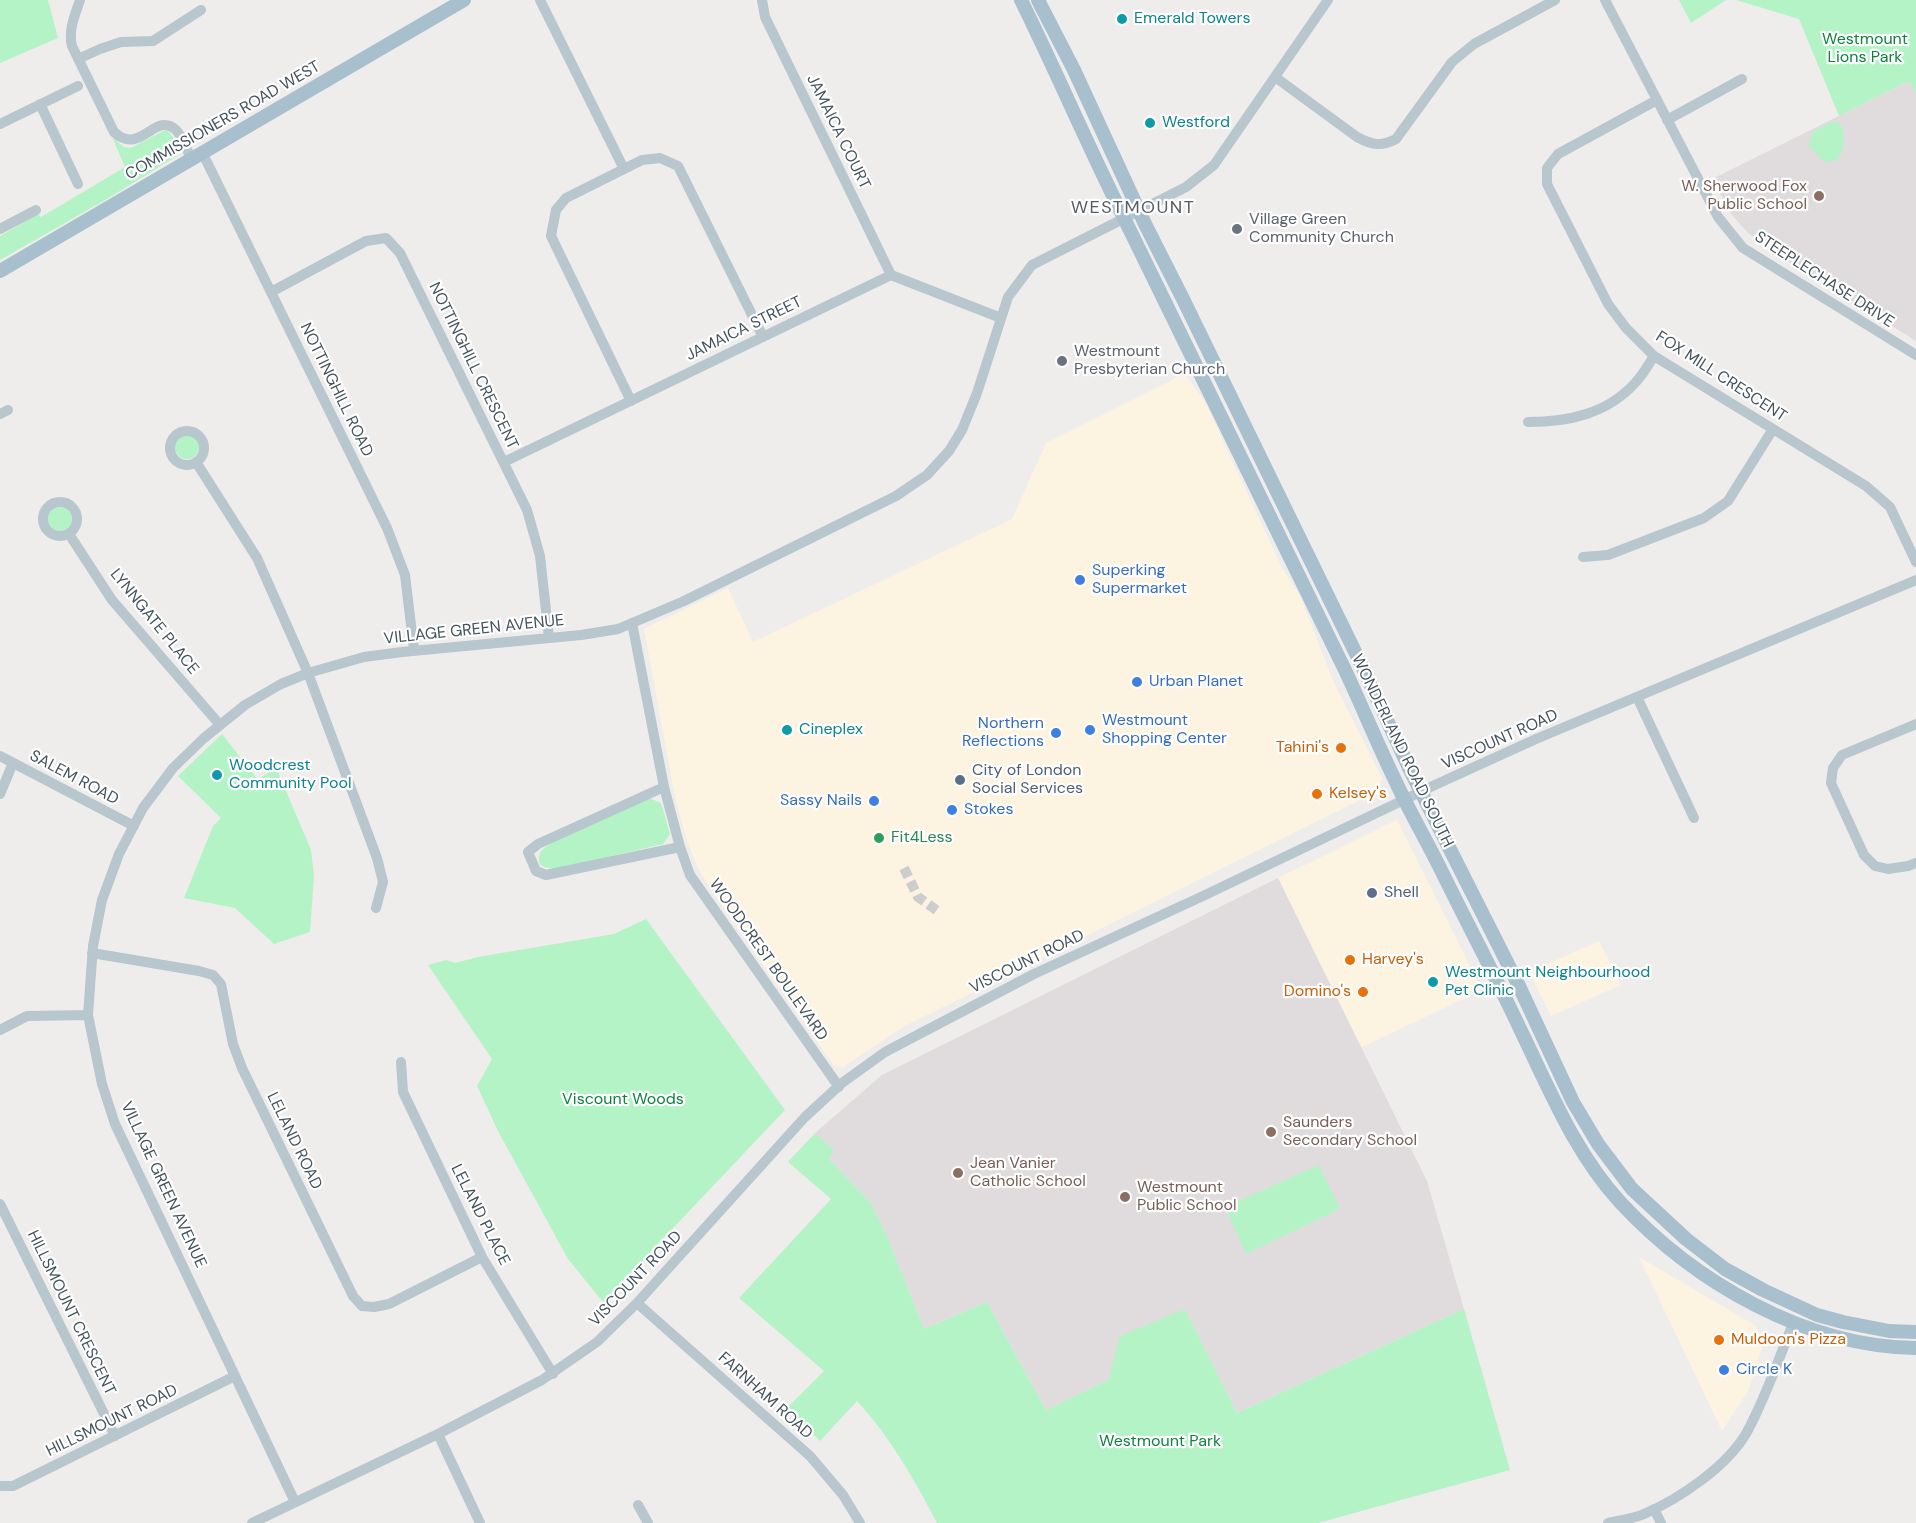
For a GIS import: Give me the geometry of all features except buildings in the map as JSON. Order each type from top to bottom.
[{"type":"main road","name":"COMMISSIONERS ROAD WEST","points":[[0,271],[464,0]]},
{"type":"main road","name":"WONDERLAND ROAD SOUTH","points":[[1022,0],[1124,218],[1346,674],[1404,800],[1486,958],[1559,1110],[1590,1163],[1619,1201],[1675,1253],[1716,1283],[1756,1306],[1841,1338],[1887,1348],[1916,1348]]},
{"type":"main road","name":"WONDERLAND ROAD SOUTH","points":[[1038,0],[1074,70],[1139,211],[1279,494],[1421,792],[1520,986],[1573,1102],[1598,1144],[1632,1189],[1686,1239],[1725,1269],[1817,1315],[1889,1331],[1916,1332]]},
{"type":"street","points":[[80,0],[70,38],[78,59],[122,42],[153,41],[201,10]]},
{"type":"street","points":[[540,0],[624,169]]},
{"type":"street","name":"JAMAICA COURT","points":[[762,0],[765,17],[891,275]]},
{"type":"street","name":"VILLAGE GREEN AVENUE","points":[[295,1502],[116,1125],[102,1084],[88,1015],[92,953],[102,900],[119,854],[143,808],[173,768],[220,725],[245,705],[272,689],[308,673],[364,657],[618,629],[684,601],[896,496],[927,475],[949,451],[962,430],[1008,297],[1032,265],[1186,187],[1214,165],[1328,0]]},
{"type":"street","points":[[1275,77],[1357,137],[1371,144],[1385,145],[1396,139],[1452,62],[1474,44],[1555,0]]},
{"type":"street","name":"STEEPLECHASE DRIVE","points":[[1605,0],[1718,217],[1743,248],[1916,355]]},
{"type":"street","name":"NOTTINGHILL ROAD","points":[[78,59],[114,132],[122,140],[133,141],[157,126],[167,125],[176,130],[197,155],[271,292],[387,528],[405,575],[414,650]]},
{"type":"street","points":[[1667,120],[1742,79]]},
{"type":"street","points":[[0,124],[78,86]]},
{"type":"street","name":"FOX MILL CRESCENT","points":[[1657,100],[1558,154],[1547,168],[1547,184],[1608,304],[1626,328],[1654,356],[1866,486],[1890,507],[1916,562]]},
{"type":"street","points":[[40,104],[78,184]]},
{"type":"street","points":[[631,401],[551,236],[556,210],[566,198],[642,160],[660,158],[678,166],[763,337]]},
{"type":"street","points":[[0,230],[36,210]]},
{"type":"street","name":"NOTTINGHILL CRESCENT","points":[[271,292],[366,241],[386,238],[400,253],[527,510],[540,556],[549,638]]},
{"type":"street","points":[[891,275],[1001,318]]},
{"type":"street","name":"JAMAICA STREET","points":[[504,462],[891,275]]},
{"type":"street","points":[[1528,422],[1552,422],[1580,417],[1613,403],[1636,382],[1654,356]]},
{"type":"street","points":[[1583,557],[1608,555],[1704,518],[1728,501],[1773,429]]},
{"type":"street","points":[[196,462],[257,558],[308,673],[377,858],[383,882],[376,908]]},
{"type":"street","name":"LYNNGATE PLACE","points":[[69,534],[112,600],[220,725]]},
{"type":"street","name":"VISCOUNT ROAD","points":[[252,1523],[438,1434],[553,1374],[597,1342],[637,1303],[805,1117],[839,1087],[885,1052],[1034,974],[1536,739],[1916,580]]},
{"type":"street","name":"WOODCREST BOULEVARD","points":[[632,623],[664,787],[690,875],[839,1087]]},
{"type":"street","points":[[1637,697],[1694,818]]},
{"type":"street","points":[[1916,724],[1842,755],[1833,768],[1831,783],[1864,855],[1875,866],[1888,869],[1908,866],[1916,862]]},
{"type":"street","name":"SALEM ROAD","points":[[0,756],[134,826]]},
{"type":"street","points":[[0,794],[14,763]]},
{"type":"street","points":[[664,787],[538,844],[528,852],[536,871],[546,875],[680,846]]},
{"type":"street","name":"LELAND ROAD","points":[[92,953],[199,971],[213,975],[221,984],[233,1044],[242,1068],[353,1296],[362,1306],[374,1307],[389,1304],[482,1257]]},
{"type":"street","points":[[0,1030],[27,1016],[88,1015]]},
{"type":"street","name":"LELAND PLACE","points":[[401,1062],[403,1092],[482,1257],[553,1374]]},
{"type":"street","name":"HILLSMOUNT CRESCENT","points":[[0,1204],[115,1436]]},
{"type":"street","name":"FARNHAM ROAD","points":[[637,1303],[810,1456],[843,1495],[860,1523]]},
{"type":"street","points":[[1608,1523],[1641,1515],[1671,1501],[1716,1469],[1746,1434],[1794,1322]]},
{"type":"street","name":"HILLSMOUNT ROAD","points":[[0,1485],[13,1486],[235,1376]]},
{"type":"street","points":[[438,1434],[480,1523]]},
{"type":"street","points":[[638,1505],[648,1523]]},
{"type":"street","points":[[1654,1509],[1661,1523]]},
{"type":"shaded area","name":"W. Sherwood Fox Public School","points":[[1909,81],[1916,94],[1916,341],[1783,258],[1748,233],[1731,214],[1712,179]]},
{"type":"shaded area","points":[[1181,369],[1205,402],[1282,568],[1300,596],[1334,683],[1382,778],[1378,791],[903,1027],[843,1067],[834,1066],[715,896],[698,868],[687,841],[676,802],[644,629],[728,588],[753,642],[1012,519],[1046,443],[1174,379]]},
{"type":"shaded area","points":[[1397,820],[1482,990],[1360,1048],[1278,878]]},
{"type":"shaded area","points":[[1278,878],[1427,1181],[1464,1309],[1237,1413],[1185,1310],[1121,1336],[1108,1380],[1046,1410],[987,1302],[924,1329],[887,1236],[870,1202],[829,1159],[815,1133],[882,1075]]},
{"type":"shaded area","points":[[1599,941],[1621,985],[1551,1016],[1529,972]]},
{"type":"shaded area","points":[[1639,1257],[1756,1326],[1763,1345],[1748,1391],[1722,1431]]},
{"type":"green space","points":[[0,0],[48,0],[58,38],[0,63]]},
{"type":"green space","points":[[1679,0],[1726,0],[1691,23]]},
{"type":"green space","name":"Westmount Lions Park","points":[[1736,0],[1916,0],[1916,94],[1909,81],[1839,116],[1799,19]]},
{"type":"green space","points":[[1834,121],[1840,123],[1842,128],[1843,147],[1836,161],[1824,162],[1809,146],[1812,132]]},
{"type":"green space","points":[[165,130],[175,141],[177,156],[0,260],[0,236],[38,214],[41,217],[125,167],[112,137],[124,147],[131,148]]},
{"type":"green space","points":[[187,435],[195,439],[199,447],[195,455],[187,459],[179,455],[175,447],[179,439]]},
{"type":"green space","points":[[60,507],[68,511],[72,519],[68,527],[60,531],[52,527],[48,519],[52,511]]},
{"type":"green space","points":[[222,734],[258,780],[276,767],[311,850],[314,876],[310,932],[274,944],[235,908],[184,898],[213,826],[221,818],[178,776]]},
{"type":"green space","points":[[649,798],[661,803],[670,834],[663,844],[556,869],[540,865],[540,854],[548,845]]},
{"type":"green space","name":"Viscount Woods","points":[[646,919],[785,1110],[603,1302],[568,1259],[499,1133],[477,1086],[492,1059],[428,965],[446,960],[455,963],[614,934]]},
{"type":"green space","name":"Westmount Park","points":[[815,1133],[834,1150],[829,1159],[870,1202],[887,1236],[924,1329],[987,1302],[1046,1410],[1108,1380],[1120,1336],[1185,1309],[1237,1413],[1464,1309],[1510,1470],[1318,1523],[937,1523],[901,1459],[881,1429],[857,1401],[820,1441],[787,1408],[824,1371],[739,1298],[831,1199],[788,1162]]},
{"type":"green space","points":[[1319,1165],[1340,1209],[1246,1254],[1225,1207]]},
{"type":"tunnel","points":[[904,868],[918,897],[939,912]]},
{"type":"place","name":"Emerald Towers","points":[[1122,19]]},
{"type":"place","name":"Westford","points":[[1150,123]]},
{"type":"place","name":"W. Sherwood Fox Public School","points":[[1819,196]]},
{"type":"place","name":"Village Green Community Church","points":[[1237,229]]},
{"type":"place","name":"Westmount Presbyterian Church","points":[[1062,361]]},
{"type":"place","name":"Superking Supermarket","points":[[1080,580]]},
{"type":"place","name":"Urban Planet","points":[[1137,682]]},
{"type":"place","name":"Cineplex","points":[[787,730]]},
{"type":"place","name":"Westmount Shopping Center","points":[[1090,730]]},
{"type":"place","name":"Northern Reflections","points":[[1056,733]]},
{"type":"place","name":"Tahini's","points":[[1341,748]]},
{"type":"place","name":"Woodcrest Community Pool","points":[[217,775]]},
{"type":"place","name":"City of London Social Services","points":[[960,780]]},
{"type":"place","name":"Kelsey's","points":[[1317,794]]},
{"type":"place","name":"Sassy Nails","points":[[874,801]]},
{"type":"place","name":"Stokes","points":[[952,810]]},
{"type":"place","name":"Fit4Less","points":[[879,838]]},
{"type":"place","name":"Shell","points":[[1372,893]]},
{"type":"place","name":"Harvey's","points":[[1350,960]]},
{"type":"place","name":"Westmount Neighbourhood Pet Clinic","points":[[1433,982]]},
{"type":"place","name":"Domino's","points":[[1363,992]]},
{"type":"place","name":"Saunders Secondary School","points":[[1271,1132]]},
{"type":"place","name":"Jean Vanier Catholic School","points":[[958,1173]]},
{"type":"place","name":"Westmount Public School","points":[[1125,1197]]},
{"type":"place","name":"Muldoon's Pizza","points":[[1719,1340]]},
{"type":"place","name":"Circle K","points":[[1724,1370]]},
{"type":"district","name":"WESTMOUNT","points":[[1133,208]]}]
